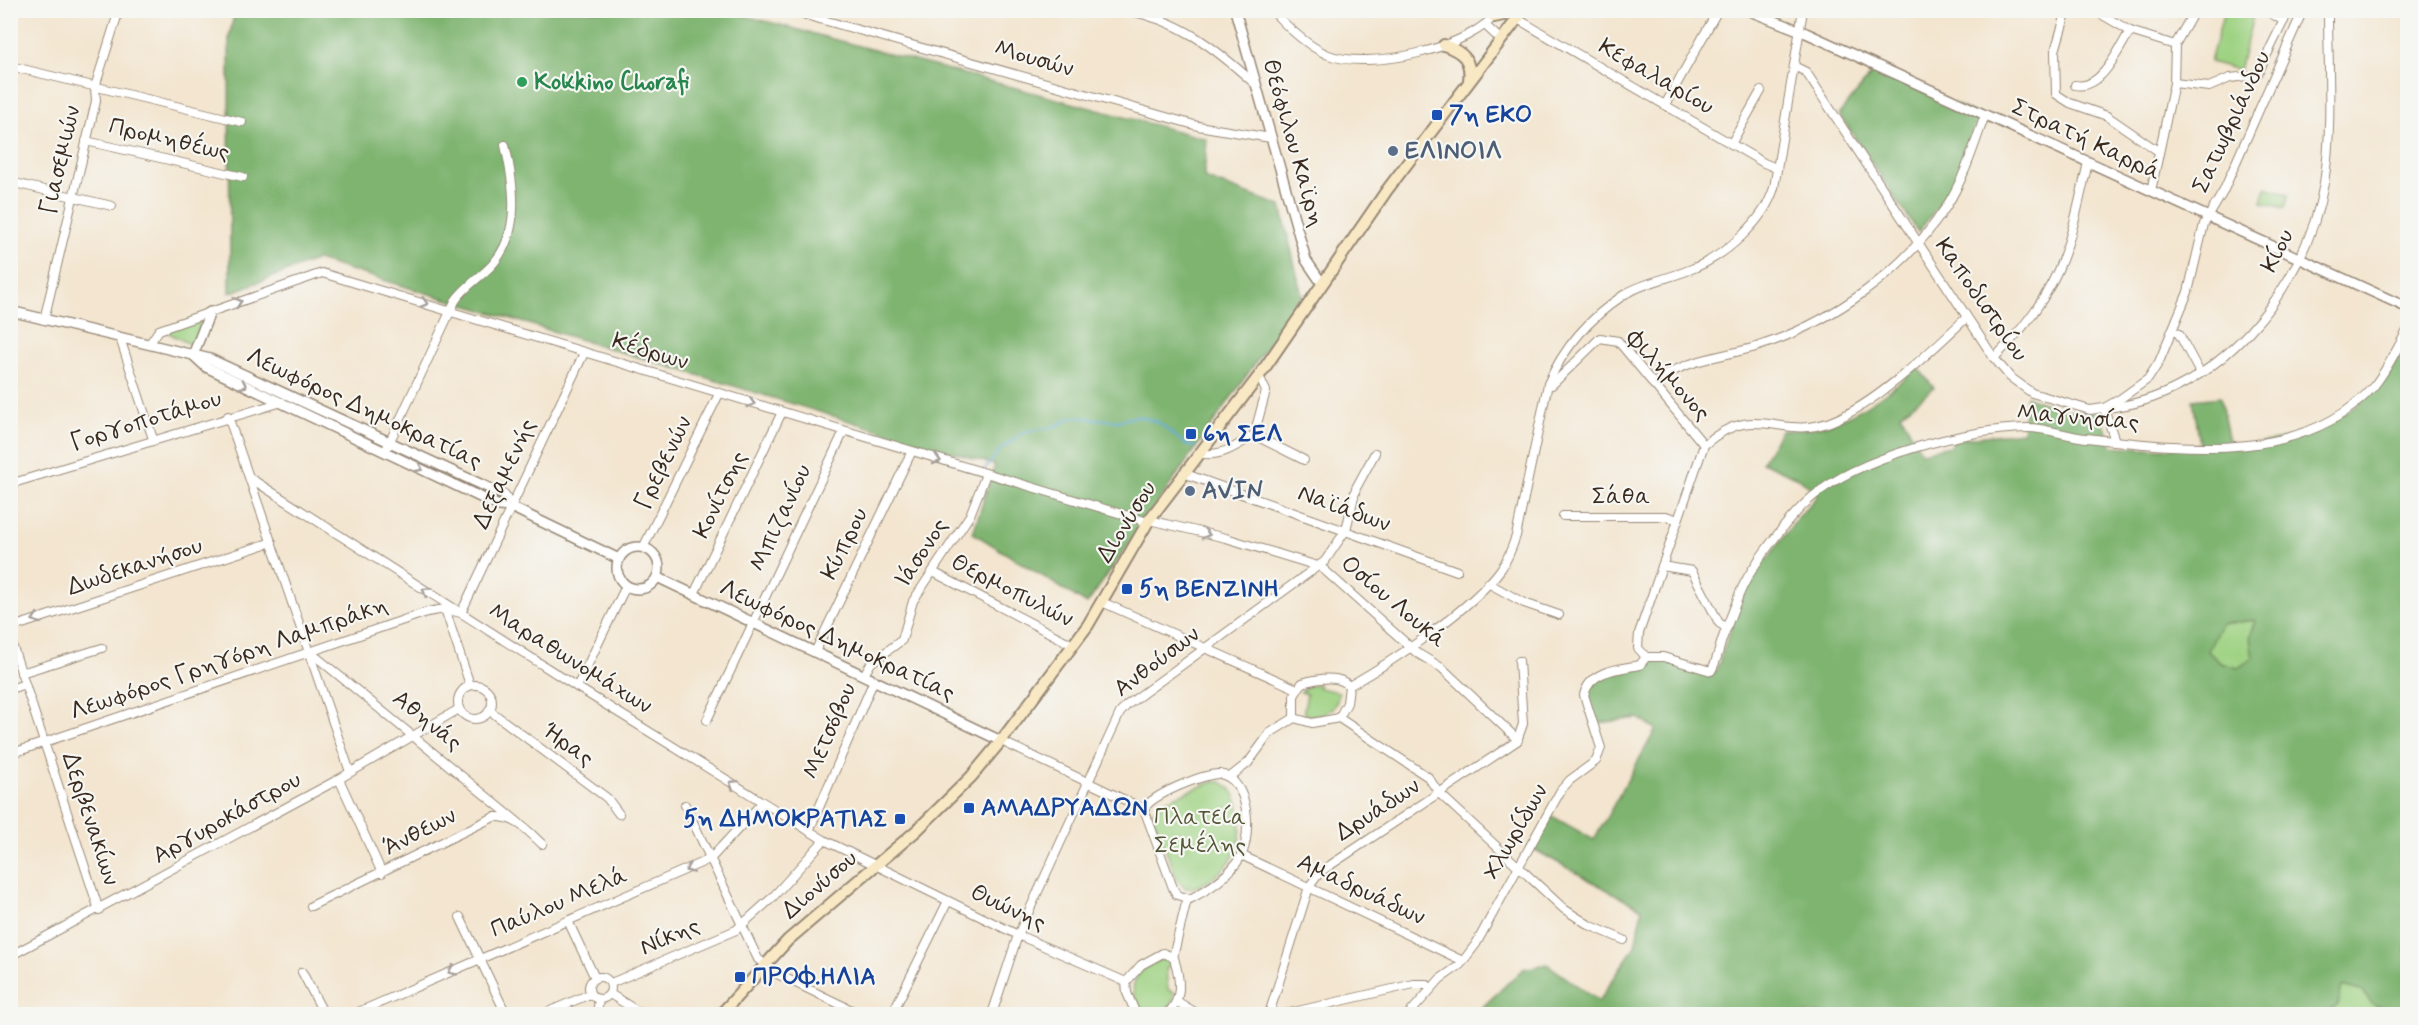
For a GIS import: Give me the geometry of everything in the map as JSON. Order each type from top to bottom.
[{"type":"main road","points":[[1497,14],[1521,13]]},
{"type":"main road","name":"Διονύσου","points":[[721,1014],[788,940],[948,800],[1001,741],[1073,645],[1102,602],[1148,521],[1259,376],[1322,282],[1521,13]]},
{"type":"main road","points":[[1444,45],[1456,49],[1466,58],[1471,70],[1469,82]]},
{"type":"street","name":"Γιασεμιών","points":[[44,320],[96,101],[95,87],[118,10]]},
{"type":"street","name":"Μουσών","points":[[788,10],[809,13],[1198,126],[1271,138]]},
{"type":"street","points":[[1125,10],[1158,13],[1224,56],[1256,84]]},
{"type":"street","name":"Θεόφιλου Καϊρη","points":[[1235,10],[1306,260],[1322,282]]},
{"type":"street","points":[[1272,10],[1289,30],[1327,54],[1344,59],[1372,60],[1418,54],[1444,45],[1486,26],[1497,14]]},
{"type":"street","points":[[1665,105],[1718,10]]},
{"type":"street","name":"Στρατή Καρρά","points":[[1747,10],[1798,30],[2408,308]]},
{"type":"street","points":[[1349,686],[1381,668],[1469,602],[1488,583],[1510,555],[1548,384],[1566,349],[1599,314],[1626,294],[1650,282],[1696,268],[1734,242],[1754,222],[1770,198],[1803,10]]},
{"type":"street","points":[[2067,10],[2055,51],[2056,94],[2070,104],[2107,116],[2158,151]]},
{"type":"street","points":[[2094,10],[2130,31],[2175,45]]},
{"type":"street","points":[[2151,191],[2174,83],[2175,45],[2194,10]]},
{"type":"street","points":[[2265,10],[2284,21]]},
{"type":"street","points":[[2174,83],[2209,87],[2230,78],[2257,75],[2289,10]]},
{"type":"street","name":"Σατωβριάνδου","points":[[2209,217],[2223,192],[2303,10]]},
{"type":"street","name":"Κίου","points":[[2104,408],[2151,399],[2200,373],[2253,328],[2278,294],[2298,258],[2315,217],[2325,173],[2328,10]]},
{"type":"street","name":"Κεφαλαρίου","points":[[1521,13],[1665,105],[1776,168]]},
{"type":"street","points":[[1486,26],[1501,40]]},
{"type":"street","points":[[2075,85],[2084,87],[2096,82],[2130,31]]},
{"type":"street","points":[[10,66],[242,122]]},
{"type":"street","name":"Καποδιστρίου","points":[[1794,66],[1806,72],[1966,318],[2010,377],[2032,393],[2080,408],[2104,408]]},
{"type":"street","points":[[1731,144],[1761,91]]},
{"type":"street","points":[[1653,384],[1667,373],[1688,364],[1758,346],[1809,324],[1862,293],[1917,243],[1952,196],[1985,115]]},
{"type":"street","name":"Προμηθέως","points":[[86,141],[243,177]]},
{"type":"street","points":[[385,452],[461,292],[502,253],[512,229],[513,177],[505,145]]},
{"type":"street","points":[[1994,358],[2029,321],[2057,274],[2073,233],[2088,162]]},
{"type":"street","points":[[10,182],[112,206]]},
{"type":"street","points":[[2115,441],[2104,408],[2148,379],[2159,363],[2188,292],[2202,231],[2209,217]]},
{"type":"street","name":"Κέδρων","points":[[150,343],[159,330],[322,273],[911,453],[1148,521]]},
{"type":"street","name":"Λεωφόρος Δημοκρατίας","points":[[10,311],[210,359],[504,495],[511,507]]},
{"type":"street","points":[[193,355],[210,312]]},
{"type":"street","points":[[1646,657],[1638,648],[1637,641],[1697,457],[1704,445],[1714,436],[1742,422],[1802,428],[1828,423],[1849,413],[1917,363],[1966,318]]},
{"type":"street","name":"Μαγνησίας","points":[[1646,657],[1664,657],[1705,671],[1713,670],[1740,592],[1756,561],[1806,502],[1827,486],[1860,469],[1907,450],[1975,433],[2027,428],[2115,441],[2216,449],[2281,439],[2307,432],[2345,411],[2373,387],[2408,329]]},
{"type":"street","points":[[2174,331],[2179,334],[2200,373]]},
{"type":"street","points":[[120,338],[153,439]]},
{"type":"street","name":"Φιλήμονος","points":[[1548,384],[1552,385],[1600,338],[1618,341],[1704,445]]},
{"type":"street","name":"Δεξαμενής","points":[[461,613],[584,352]]},
{"type":"street","name":"Λεωφόρος Δημοκρατίας","points":[[193,355],[206,367],[499,506],[511,507],[619,559]]},
{"type":"street","points":[[1199,453],[1210,456],[1221,454],[1254,435],[1266,391],[1259,376]]},
{"type":"street","name":"Γρεβενών","points":[[643,548],[719,394]]},
{"type":"street","name":"Γοργοποτάμου","points":[[10,484],[228,416],[295,398]]},
{"type":"street","name":"Κονίτσης","points":[[694,594],[782,412]]},
{"type":"street","points":[[228,416],[350,772]]},
{"type":"street","name":"Μπιζανίου","points":[[707,720],[844,431]]},
{"type":"street","points":[[1254,435],[1304,460]]},
{"type":"street","name":"Κύπρου","points":[[815,652],[911,453]]},
{"type":"street","name":"Ανθούσων","points":[[992,1014],[1018,935],[1120,713],[1127,705],[1319,566],[1336,548],[1346,530],[1356,488],[1375,453]]},
{"type":"street","name":"Ιάσονος","points":[[864,675],[871,663],[902,640],[913,601],[970,515],[986,474]]},
{"type":"street","name":"Ναϊάδων","points":[[1183,474],[1346,530],[1456,571]]},
{"type":"street","name":"Μαραθωνομάχων","points":[[250,478],[762,803],[824,840],[874,866]]},
{"type":"street","name":"Σάθα","points":[[1563,516],[1666,516],[1678,520]]},
{"type":"street","name":"Οσίου Λουκά","points":[[1148,521],[1226,538],[1319,566],[1410,646],[1442,668],[1518,740]]},
{"type":"street","name":"Δωδεκανήσου","points":[[10,628],[272,542]]},
{"type":"street","points":[[643,548],[655,556],[658,563],[657,577],[643,588],[626,585],[618,576],[619,559],[629,549],[643,548]]},
{"type":"street","points":[[1662,566],[1692,571],[1719,623],[1727,628]]},
{"type":"street","name":"Θερμοπυλών","points":[[933,572],[1073,645]]},
{"type":"street","name":"Λεωφόρος Δημοκρατίας","points":[[657,577],[1001,741]]},
{"type":"street","points":[[1488,583],[1524,603],[1559,615]]},
{"type":"street","points":[[577,687],[626,585]]},
{"type":"street","points":[[1102,602],[1297,689]]},
{"type":"street","points":[[445,609],[470,685]]},
{"type":"street","name":"Λεωφόρος Γρηγόρη Λαμπράκη","points":[[10,754],[427,612],[445,609],[461,613]]},
{"type":"street","name":"Δερβενακίων","points":[[10,639],[99,910]]},
{"type":"street","points":[[21,673],[102,648]]},
{"type":"street","name":"Αθηνάς","points":[[309,651],[519,823]]},
{"type":"street","name":"Χλωρίδων","points":[[1409,1014],[1431,988],[1463,961],[1561,790],[1599,756],[1601,748],[1584,695],[1586,686],[1602,673],[1640,664],[1646,657]]},
{"type":"street","points":[[1518,740],[1523,724],[1519,661]]},
{"type":"street","points":[[1294,718],[1292,706],[1297,689],[1302,684],[1321,679],[1341,680],[1349,686]]},
{"type":"street","name":"Μετσόβου","points":[[809,831],[874,680]]},
{"type":"street","points":[[10,689],[25,684]]},
{"type":"street","points":[[470,685],[483,687],[490,693],[492,702],[489,711],[483,717],[474,719],[465,716],[459,709],[459,695],[470,685]]},
{"type":"street","points":[[1339,718],[1347,703],[1349,686]]},
{"type":"street","name":"Αργυροκάστρου","points":[[10,956],[339,779],[459,709]]},
{"type":"street","name":"Ήρας","points":[[489,711],[607,798],[619,814]]},
{"type":"street","points":[[1230,777],[1248,763],[1270,733],[1294,718],[1312,723],[1339,718],[1428,777],[1439,793],[1564,909],[1589,925],[1624,940]]},
{"type":"street","name":"Δρυάδων","points":[[1269,1014],[1309,887],[1320,872],[1510,748],[1518,740]]},
{"type":"street","points":[[1001,741],[1144,809],[1173,888],[1177,895],[1187,899]]},
{"type":"street","points":[[1144,809],[1156,797],[1208,775],[1220,774],[1230,777],[1243,794],[1246,836],[1241,855],[1211,886],[1187,899],[1173,957],[1179,977],[1178,1002],[1167,1014]]},
{"type":"street","points":[[339,779],[382,873]]},
{"type":"street","name":"Παύλου Μελά","points":[[354,1014],[712,857],[762,803]]},
{"type":"street","points":[[685,806],[712,857],[758,959],[777,974],[860,1014]]},
{"type":"street","name":"Άνθεων","points":[[311,906],[382,873],[489,818],[506,816],[519,823]]},
{"type":"street","points":[[519,823],[542,844]]},
{"type":"street","points":[[743,925],[813,855],[824,840]]},
{"type":"street","name":"Αμαδρυάδων","points":[[1241,855],[1463,961]]},
{"type":"street","name":"Θυώνης","points":[[874,866],[1018,935],[1126,982]]},
{"type":"street","points":[[892,1014],[948,901]]},
{"type":"street","points":[[459,917],[506,1014]]},
{"type":"street","points":[[568,921],[595,978]]},
{"type":"street","name":"Νίκης","points":[[610,983],[743,925]]},
{"type":"street","points":[[1136,1014],[1127,993],[1126,982],[1135,970],[1153,957],[1166,953],[1173,957]]},
{"type":"street","points":[[302,972],[324,1014]]},
{"type":"street","points":[[590,994],[590,983],[595,978],[606,978],[610,983],[610,994]]},
{"type":"street","points":[[1285,1014],[1414,984],[1426,984],[1431,988]]},
{"type":"street","points":[[590,994],[599,999]]},
{"type":"street","points":[[543,1014],[590,994]]},
{"type":"street","points":[[599,999],[610,994]]},
{"type":"street","points":[[610,994],[642,1014]]},
{"type":"street","points":[[597,1014],[599,999]]},
{"type":"street","points":[[1178,1002],[1197,1014]]},
{"type":"green space","points":[[235,11],[728,11],[1207,139],[1204,178],[1281,206],[1302,296],[1087,604],[973,533],[995,465],[317,260],[230,293],[229,37]]},
{"type":"green space","points":[[2224,11],[2254,13],[2239,70],[2210,62]]},
{"type":"green space","points":[[1876,69],[1979,115],[1962,163],[1947,195],[1918,232],[1839,114]]},
{"type":"green space","points":[[2266,187],[2289,194],[2285,208],[2262,202]]},
{"type":"green space","points":[[199,319],[203,321],[193,346],[169,333],[170,329]]},
{"type":"green space","points":[[2407,341],[2407,1014],[2374,1005],[2361,991],[2342,986],[2338,1005],[2324,1014],[1475,1014],[1523,969],[1547,964],[1599,1001],[1635,946],[1642,909],[1533,849],[1552,816],[1594,840],[1656,729],[1638,718],[1592,724],[1588,691],[1595,682],[1603,676],[1626,667],[1660,660],[1705,676],[1711,676],[1716,671],[1743,594],[1757,566],[1769,557],[1795,521],[1818,495],[1800,479],[1762,462],[1781,430],[1801,430],[1838,421],[1871,403],[1918,368],[1934,388],[1901,414],[1921,452],[1950,446],[1956,439],[2023,432],[2026,396],[2062,409],[2101,413],[2111,446],[2161,449],[2200,444],[2193,400],[2220,397],[2230,447],[2285,438],[2335,420],[2376,388],[2393,367]],"holes":[[[2256,620],[2250,637],[2253,658],[2238,668],[2220,663],[2208,651],[2221,624]]]},
{"type":"green space","points":[[2256,620],[2250,637],[2253,658],[2238,668],[2220,663],[2207,651],[2221,624]]},
{"type":"green space","points":[[1319,684],[1319,688],[1339,692],[1336,704],[1324,714],[1306,715],[1304,710],[1307,694],[1301,692],[1306,687]]},
{"type":"green space","name":"Πλατεία Σεμέλης","points":[[1215,781],[1231,790],[1236,799],[1241,821],[1239,843],[1236,852],[1221,871],[1200,885],[1186,888],[1178,881],[1153,817],[1153,811],[1166,800]]},
{"type":"green space","points":[[1167,957],[1171,964],[1166,969],[1168,990],[1174,992],[1174,998],[1165,1010],[1145,1014],[1134,995],[1136,979],[1141,972],[1156,961]]},
{"type":"green space","points":[[2342,986],[2361,991],[2374,1005],[2402,1014],[2324,1014],[2338,1005]]},
{"type":"waterway","points":[[985,469],[1001,449],[1024,432],[1053,427],[1074,417],[1118,421],[1137,416],[1158,422],[1185,444],[1195,447]]},
{"type":"place","name":"Kokkino Chorafi","points":[[522,82]]},
{"type":"place","name":"7η ΕΚΟ","points":[[1437,115]]},
{"type":"place","name":"ΕΛΙΝΟΙΛ","points":[[1393,151]]},
{"type":"place","name":"6η ΣΕΛ","points":[[1191,434]]},
{"type":"place","name":"AVIN","points":[[1190,491]]},
{"type":"place","name":"5η ΒΕΝΖΙΝΗ","points":[[1127,589]]},
{"type":"place","name":"ΑΜΑΔΡΥΑΔΩΝ","points":[[969,808]]},
{"type":"place","name":"5η ΔΗΜΟΚΡΑΤΙΑΣ","points":[[900,819]]},
{"type":"place","name":"ΠΡΟΦ.ΗΛΙΑ","points":[[740,977]]}]
